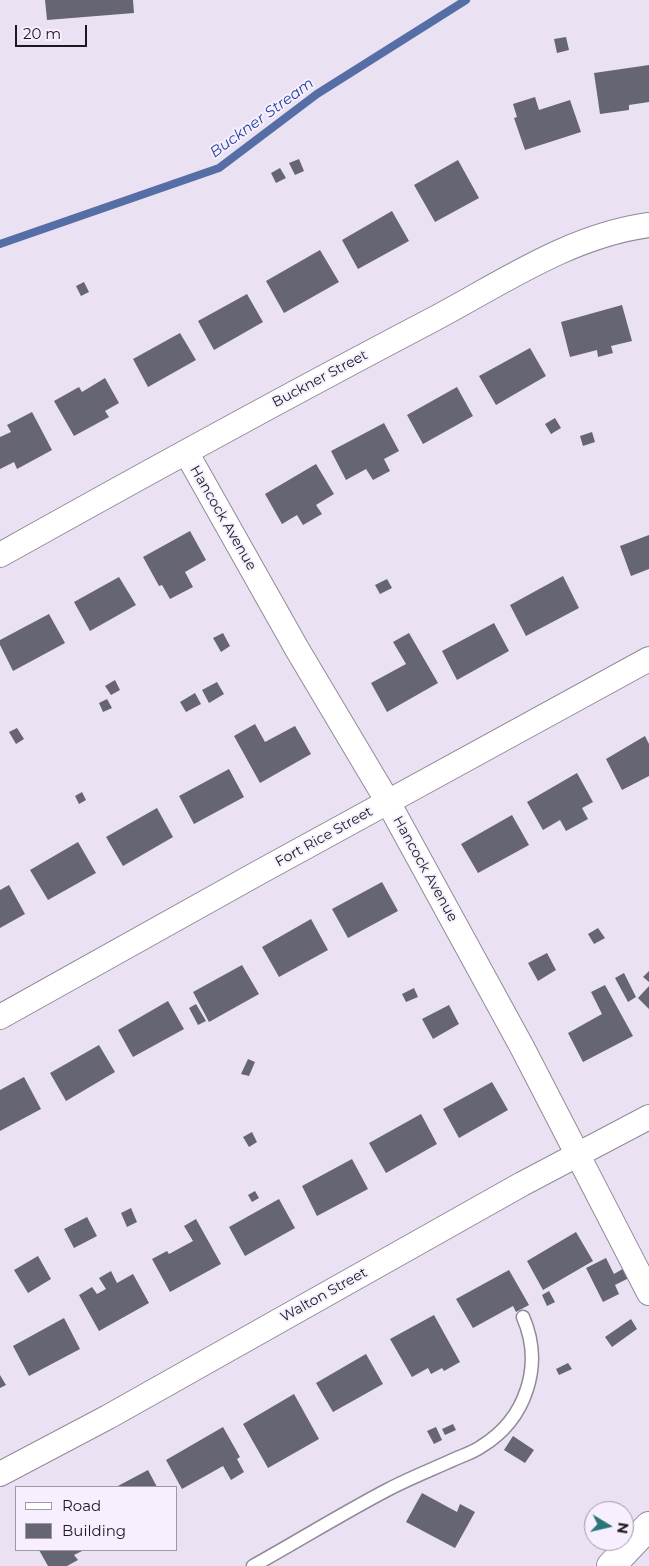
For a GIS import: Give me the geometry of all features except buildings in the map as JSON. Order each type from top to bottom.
[{"type":"highway","points":[[611,1566],[649,1526]]},
{"type":"street","name":"Buckner Street","points":[[0,555],[560,250],[600,235],[649,224]]},
{"type":"street","name":"Hancock Avenue","points":[[186,452],[297,649],[388,802],[579,1155],[649,1293]]},
{"type":"street","name":"Fort Rice Street","points":[[0,1017],[649,659]]},
{"type":"street","name":"Walton Street","points":[[0,1474],[108,1417],[522,1184],[649,1116]]},
{"type":"lane","points":[[253,1566],[389,1489],[481,1447],[498,1434],[516,1414],[527,1391],[532,1368],[531,1344],[522,1317]]},
{"type":"waterway","name":"Buckner Stream","points":[[0,244],[219,168],[317,94],[466,0]]}]
